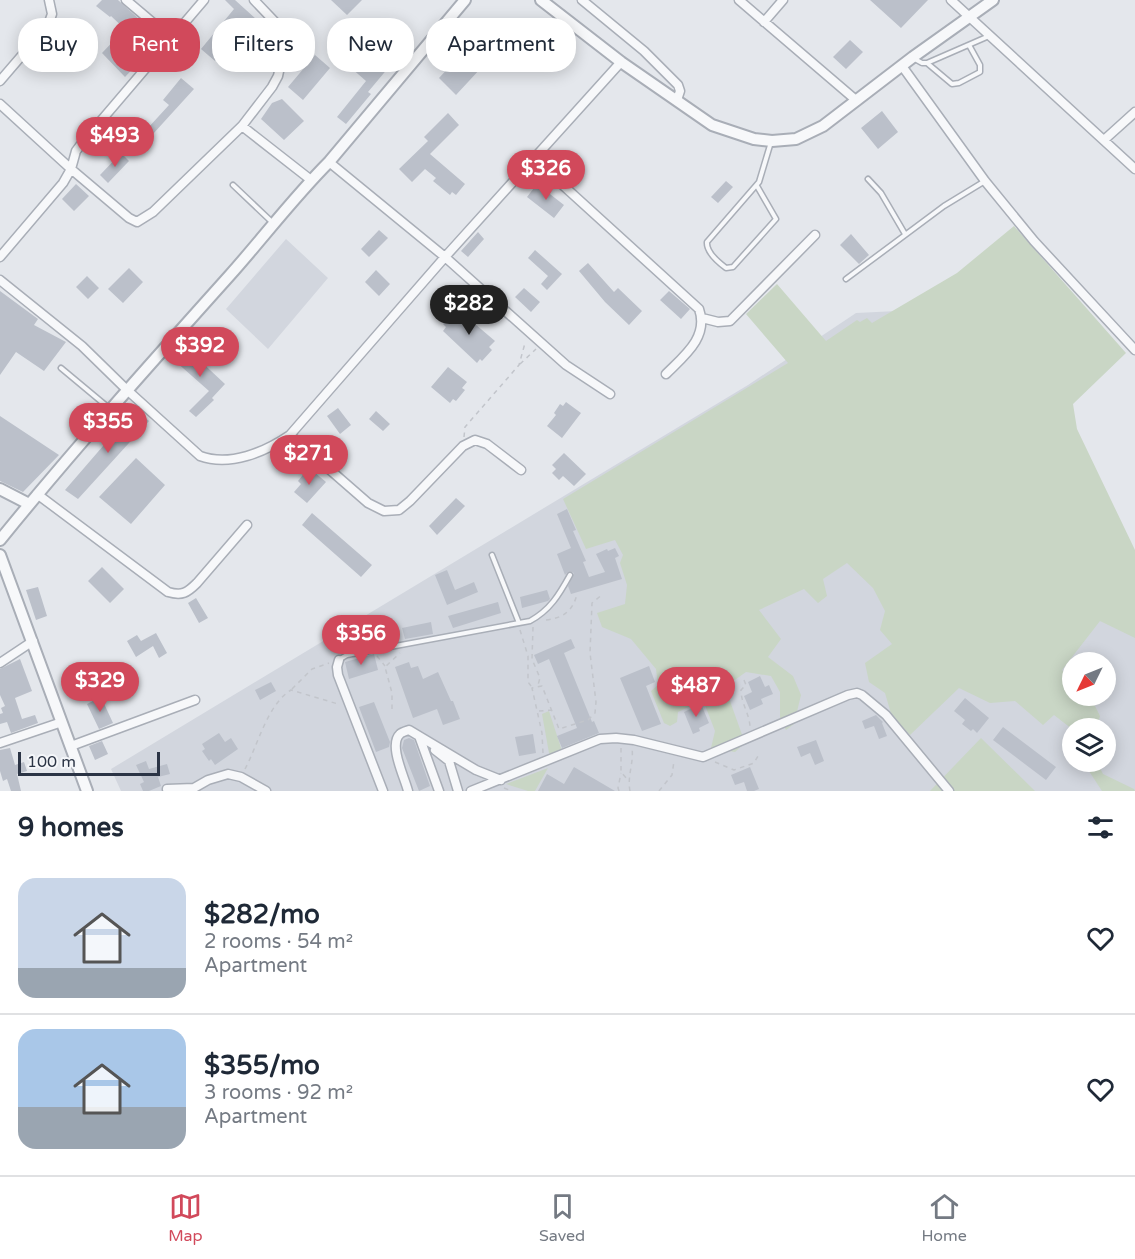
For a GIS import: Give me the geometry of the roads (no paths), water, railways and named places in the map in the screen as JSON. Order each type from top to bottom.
[{"type":"street","points":[[0,81],[48,25],[52,14],[49,0]]},
{"type":"street","points":[[126,0],[147,18]]},
{"type":"street","points":[[188,18],[204,0]]},
{"type":"street","points":[[0,104],[72,169],[129,218],[137,222],[153,212],[242,126],[278,76],[281,62],[281,35],[276,23],[254,0]]},
{"type":"street","points":[[0,540],[109,408],[329,162],[465,0]]},
{"type":"street","points":[[541,0],[621,62],[712,125],[754,140],[772,141],[796,139],[823,126],[913,57],[993,0]]},
{"type":"street","points":[[582,0],[644,51],[678,85],[680,91],[676,100]]},
{"type":"street","points":[[739,0],[857,102]]},
{"type":"street","points":[[764,22],[783,0]]},
{"type":"street","points":[[951,0],[1135,169]]},
{"type":"street","points":[[0,280],[82,346],[190,448],[211,460],[259,453],[290,435],[445,256],[621,62]]},
{"type":"street","points":[[902,66],[985,181],[1035,241],[1135,350]]},
{"type":"street","points":[[0,257],[63,183],[72,169],[76,151],[81,143],[142,72]]},
{"type":"street","points":[[1104,140],[1135,112]]},
{"type":"street","points":[[242,126],[312,180]]},
{"type":"street","points":[[534,159],[699,309],[702,328],[698,337],[666,374]]},
{"type":"street","points":[[329,162],[445,256],[566,365],[610,394]]},
{"type":"street","points":[[702,318],[718,322],[730,321],[816,235]]},
{"type":"street","points":[[290,435],[368,503],[384,511],[399,510],[411,501],[463,446],[475,440],[487,444],[521,470]]},
{"type":"street","points":[[0,489],[29,504]]},
{"type":"street","points":[[37,494],[168,592],[179,595],[189,591],[197,583],[247,525]]},
{"type":"street","points":[[0,555],[87,791]]},
{"type":"street","points":[[0,663],[33,641]]},
{"type":"street","points":[[339,660],[338,675],[383,791]]},
{"type":"street","points":[[471,791],[600,740],[626,739],[703,757],[857,693],[886,715],[949,791]]},
{"type":"street","points":[[71,746],[195,700]]},
{"type":"street","points":[[0,743],[62,722]]},
{"type":"street","points":[[408,791],[398,761],[396,741],[400,734],[409,730],[477,770],[501,780]]},
{"type":"street","points":[[419,736],[439,791]]},
{"type":"street","points":[[419,736],[449,761],[458,791]]},
{"type":"street","points":[[167,789],[194,788],[208,780],[228,774],[241,777],[266,791]]},
{"type":"lane","points":[[913,57],[922,63],[927,63],[990,35]]},
{"type":"lane","points":[[927,63],[952,84],[959,83],[980,72],[980,65],[969,45]]},
{"type":"lane","points":[[757,186],[776,219],[733,267],[726,268],[709,252],[706,242],[757,186],[762,177],[772,141]]},
{"type":"lane","points":[[868,179],[881,194],[906,234]]},
{"type":"lane","points":[[846,279],[944,206],[985,181]]},
{"type":"lane","points":[[233,185],[274,225]]},
{"type":"lane","points":[[61,368],[109,408]]},
{"type":"lane","points":[[492,555],[519,623]]},
{"type":"lane","points":[[339,660],[347,656],[531,621],[557,598],[570,575]]}]
